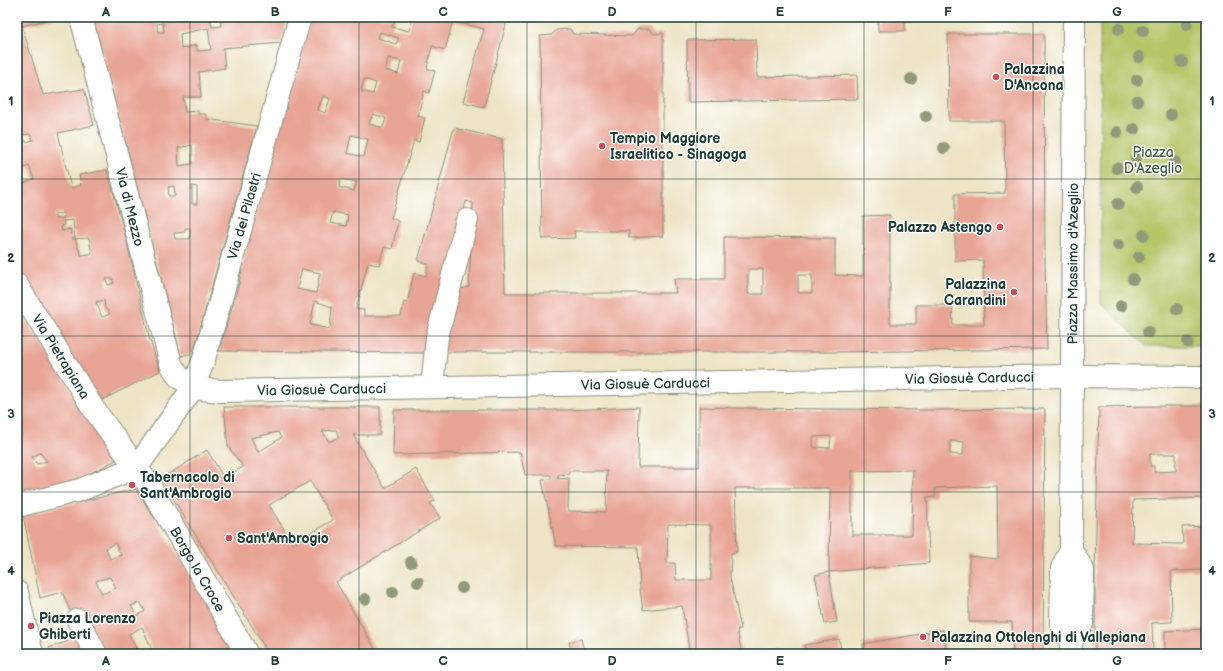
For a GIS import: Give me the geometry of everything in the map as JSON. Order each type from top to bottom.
[{"type":"street","name":"Via di Mezzo","points":[[81,17],[171,364],[178,376],[193,388]]},
{"type":"street","name":"Via dei Pilastri","points":[[138,474],[193,388],[204,359],[300,17]]},
{"type":"street","name":"Piazza Massimo d'Azeglio","points":[[1071,648],[1061,623],[1062,568],[1072,550],[1074,17]]},
{"type":"street","points":[[432,387],[437,337],[467,220]]},
{"type":"street","name":"Via Pietrapiana","points":[[17,285],[93,408],[138,474]]},
{"type":"street","name":"Via Giosuè Carducci","points":[[193,388],[220,391],[1072,376]]},
{"type":"street","points":[[1072,376],[1206,377]]},
{"type":"street","points":[[17,506],[138,474]]},
{"type":"street","name":"Borgo la Croce","points":[[138,474],[247,654]]},
{"type":"street","points":[[17,592],[22,631],[32,654]]},
{"type":"street","points":[[78,620],[96,654]]},
{"type":"green space","name":"Piazza D'Azeglio","points":[[1100,17],[1206,17],[1206,346],[1146,346],[1101,303]]},
{"type":"building","points":[[17,17],[58,17],[22,26],[43,95],[84,89],[94,125],[58,133],[71,188],[81,185],[79,175],[107,170],[125,234],[149,337],[160,371],[98,402],[17,270],[17,186],[34,179],[29,166],[17,171]],"holes":[[[30,134],[33,140],[26,142],[22,135]],[[63,213],[64,218],[55,219],[55,214]],[[73,220],[75,239],[72,239],[70,229],[62,231],[61,226],[64,225],[63,221]],[[89,238],[92,254],[81,255],[75,239]],[[112,278],[114,283],[108,285],[106,279]],[[104,300],[105,308],[110,314],[102,317],[96,302]]]},
{"type":"building","points":[[93,17],[210,17],[212,27],[221,26],[220,17],[288,17],[281,43],[223,48],[225,68],[199,72],[201,97],[183,97],[185,112],[198,111],[198,114],[206,114],[206,119],[257,126],[193,353],[181,356]],"holes":[[[163,23],[164,32],[158,32],[157,24]],[[208,28],[211,50],[197,51],[197,45],[181,49],[180,34]],[[192,145],[192,164],[179,166],[178,148]],[[174,186],[175,196],[169,196],[168,187]],[[192,186],[197,187],[197,204],[192,204]],[[185,228],[190,228],[190,239],[175,239],[174,233],[185,232]]]},
{"type":"building","points":[[311,17],[396,17],[392,27],[409,31],[413,17],[508,17],[484,107],[463,102],[484,29],[453,21],[445,50],[432,46],[427,68],[435,71],[429,93],[424,91],[418,116],[425,118],[419,142],[414,140],[391,218],[398,221],[392,249],[384,247],[379,265],[368,263],[356,309],[364,310],[364,316],[401,316],[404,302],[407,303],[414,273],[426,276],[428,264],[418,261],[454,128],[502,139],[505,293],[676,293],[674,279],[724,279],[724,237],[835,238],[835,275],[863,276],[863,216],[890,215],[890,324],[916,324],[916,305],[952,305],[953,325],[984,325],[983,260],[955,261],[955,194],[1005,193],[1004,121],[949,121],[948,34],[1044,34],[1047,349],[835,352],[442,352],[457,290],[469,287],[473,203],[466,201],[430,353],[219,351],[239,283],[249,237]],"holes":[[[380,32],[399,38],[396,44],[378,38]],[[388,58],[401,61],[398,74],[385,70]],[[364,79],[376,83],[373,94],[361,91]],[[323,96],[330,99],[325,113],[318,110]],[[373,114],[386,118],[383,128],[369,124]],[[351,135],[368,139],[364,157],[347,153]],[[341,179],[357,182],[354,191],[339,187]],[[333,212],[348,215],[346,226],[330,223]],[[302,269],[320,273],[316,293],[297,289]],[[748,269],[763,269],[763,294],[748,294]],[[798,275],[812,275],[812,293],[798,293]],[[315,301],[332,307],[330,329],[310,325]]]},
{"type":"building","points":[[878,17],[1016,17],[1016,21],[905,21],[905,31],[878,31]]},
{"type":"building","name":"Tempio Maggiore Israelitico - Sinagoga","points":[[570,29],[573,34],[632,36],[638,29],[649,29],[654,34],[663,33],[663,236],[629,238],[629,231],[574,231],[575,238],[542,239],[540,36],[552,35],[556,30]]},
{"type":"building","points":[[756,39],[757,77],[857,75],[858,99],[688,102],[687,40]]},
{"type":"building","points":[[17,305],[116,460],[81,478],[57,487],[17,495]],"holes":[[[40,453],[47,461],[37,464],[32,457]]]},
{"type":"building","points":[[1206,406],[1206,498],[1133,500],[1132,543],[1183,544],[1182,527],[1206,526],[1206,570],[1171,571],[1172,622],[1152,623],[1153,651],[1165,651],[1165,631],[1206,629],[1206,654],[1095,654],[1095,571],[1099,407]],"holes":[[[1150,454],[1176,454],[1176,471],[1154,472],[1154,466],[1150,466]]]},
{"type":"building","points":[[224,407],[380,407],[380,435],[353,435],[385,488],[416,469],[435,501],[430,503],[440,518],[336,582],[378,654],[269,654],[161,479],[207,450],[224,478],[243,467],[228,446]],"holes":[[[336,430],[339,437],[329,442],[322,431]],[[278,432],[281,438],[258,452],[251,438]],[[310,481],[333,520],[293,544],[269,505]]]},
{"type":"building","points":[[639,407],[638,467],[699,467],[699,407],[928,410],[1045,409],[1043,654],[1002,654],[1013,651],[1012,622],[969,622],[969,556],[998,559],[997,486],[935,488],[935,498],[927,497],[929,563],[829,572],[830,488],[735,488],[737,552],[731,553],[730,577],[741,629],[737,629],[742,654],[690,654],[682,606],[643,610],[640,589],[638,547],[556,546],[542,480],[551,479],[551,475],[525,475],[520,452],[393,455],[394,410],[566,410]],"holes":[[[831,436],[830,448],[813,447],[813,437]],[[950,441],[964,442],[963,455],[950,454]],[[913,470],[912,535],[852,535],[852,471]],[[569,471],[607,471],[606,512],[568,511],[569,478],[558,479],[558,475],[569,474]],[[668,524],[711,525],[711,580],[676,580],[675,563],[667,563]]]},
{"type":"building","points":[[136,489],[238,654],[154,654],[142,627],[129,634],[139,654],[101,654],[73,617],[62,592],[40,598],[23,515]],"holes":[[[115,543],[121,555],[110,559],[106,548]],[[110,577],[116,588],[102,594],[96,581]],[[140,602],[145,611],[137,616],[131,606]]]},
{"type":"building","points":[[829,572],[837,622],[825,624],[815,575]]},
{"type":"building","name":"Palazzina Ottolenghi di Vallepiana","points":[[943,630],[947,654],[864,654],[863,644]]},
{"type":"building","points":[[84,635],[94,654],[51,654],[49,648]]},
{"type":"building","points":[[581,639],[585,654],[572,654],[569,642]]},
{"type":"building","points":[[839,639],[842,654],[806,654],[804,645]]},
{"type":"building","points":[[778,649],[779,654],[756,654],[756,653]]},
{"type":"place","name":"Palazzina D'Ancona","points":[[996,77]]},
{"type":"place","name":"Tempio Maggiore Israelitico - Sinagoga","points":[[602,146]]},
{"type":"place","name":"Palazzo Astengo","points":[[1000,227]]},
{"type":"place","name":"Palazzina Carandini","points":[[1014,292]]},
{"type":"place","name":"Tabernacolo di Sant'Ambrogio","points":[[132,485]]},
{"type":"place","name":"Sant'Ambrogio","points":[[229,538]]},
{"type":"place","name":"Piazza Lorenzo Ghiberti","points":[[31,626]]},
{"type":"place","name":"Palazzina Ottolenghi di Vallepiana","points":[[923,637]]}]
